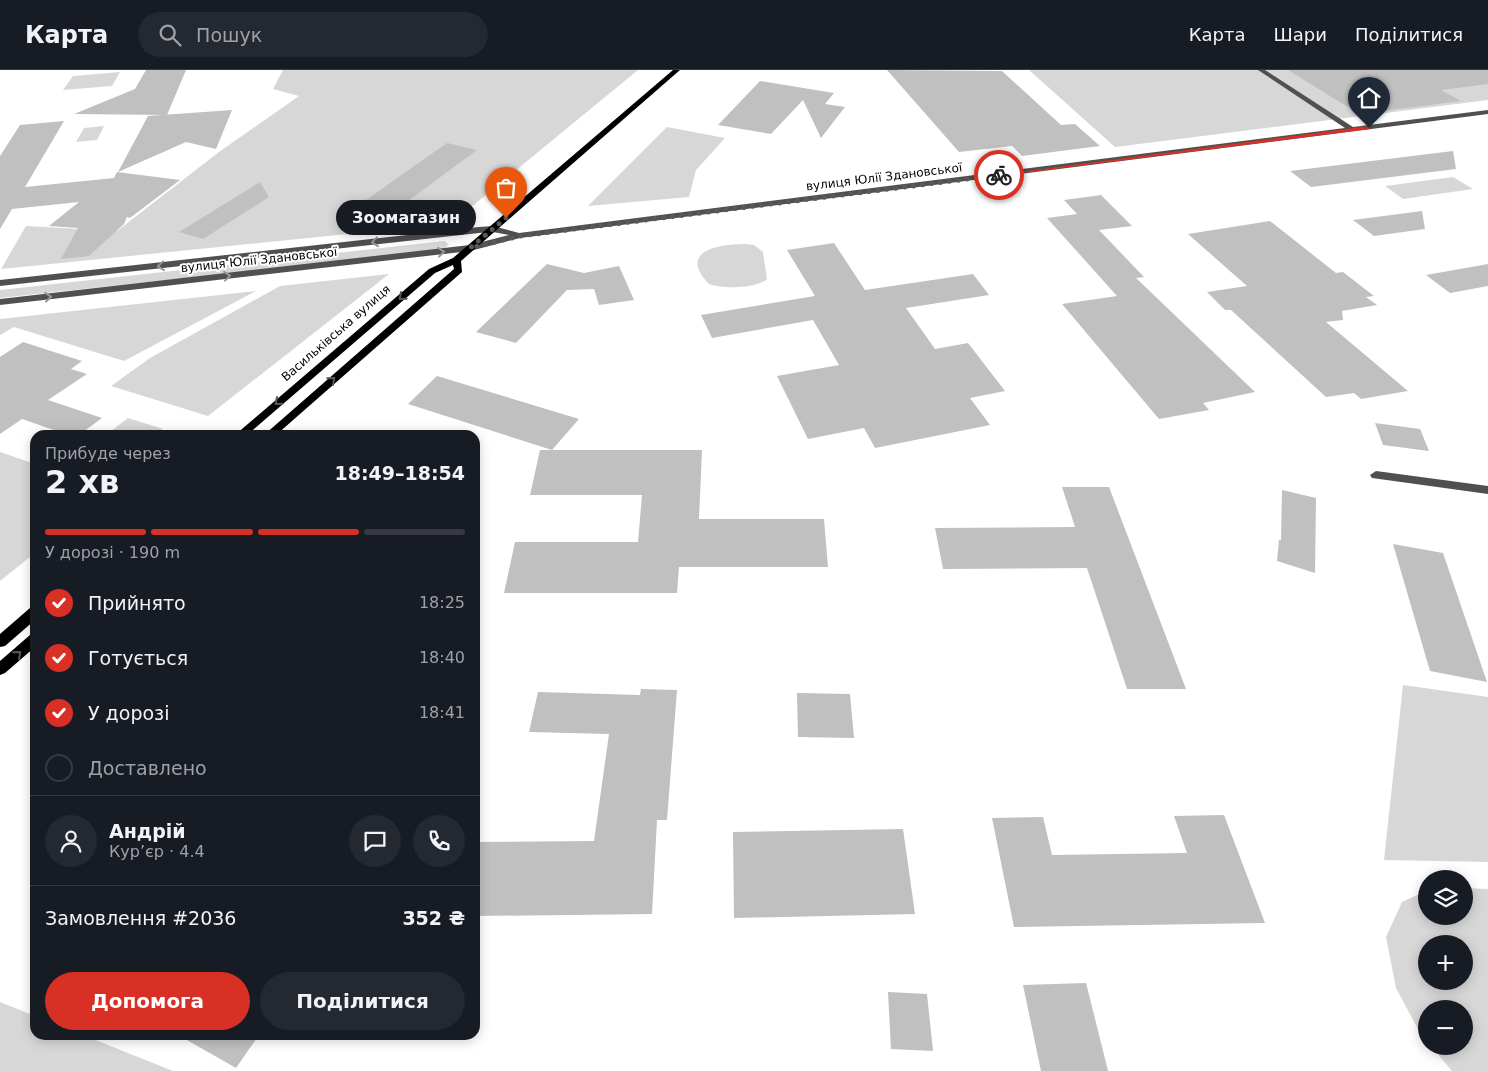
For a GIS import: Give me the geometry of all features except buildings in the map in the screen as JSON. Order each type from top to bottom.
[{"type":"main road","name":"Васильківська вулиця","points":[[246,430],[432,271],[456,260],[677,70]]},
{"type":"main road","name":"Васильківська вулиця","points":[[275,430],[459,270],[456,260]]},
{"type":"main road","points":[[0,642],[30,616]]},
{"type":"main road","points":[[0,669],[30,642]]},
{"type":"street","points":[[1261,70],[1353,130]]},
{"type":"street","name":"вулиця Юлії Здановської","points":[[0,302],[470,248],[520,236],[1488,112]]},
{"type":"street","name":"вулиця Юлії Здановської","points":[[0,283],[493,229],[520,236]]},
{"type":"street","points":[[1376,474],[1488,490]]},
{"type":"shaded area","points":[[283,70],[638,70],[464,213],[417,227],[1,269],[26,226],[117,231],[219,152],[299,96],[273,89]]},
{"type":"shaded area","points":[[1029,70],[1488,70],[1488,100],[1115,147]]},
{"type":"shaded area","points":[[120,72],[112,86],[63,90],[73,76]]},
{"type":"shaded area","points":[[104,126],[97,140],[76,142],[84,128]]},
{"type":"shaded area","points":[[667,127],[725,138],[696,170],[689,197],[588,206]]},
{"type":"shaded area","points":[[1453,177],[1473,189],[1403,199],[1385,186]]},
{"type":"shaded area","points":[[445,241],[449,245],[441,250],[0,298],[0,290]]},
{"type":"shaded area","points":[[745,244],[754,245],[763,252],[767,279],[755,285],[739,287],[723,287],[709,284],[700,273],[697,264],[699,257],[714,248]]},
{"type":"shaded area","points":[[389,274],[208,416],[111,386],[150,358],[280,286]]},
{"type":"shaded area","points":[[256,291],[124,361],[14,327],[0,335],[0,319]]},
{"type":"shaded area","points":[[128,418],[163,429],[162,430],[112,430]]},
{"type":"shaded area","points":[[0,452],[30,462],[30,557],[0,581]]},
{"type":"shaded area","points":[[1403,685],[1488,697],[1488,862],[1384,860]]},
{"type":"shaded area","points":[[1473,888],[1488,889],[1488,1071],[1452,1071],[1439,1055],[1473,1055],[1473,1000],[1418,1000],[1418,1029],[1396,988],[1386,937],[1402,902],[1418,895],[1418,925],[1473,925]]},
{"type":"shaded area","points":[[0,1002],[30,1014],[30,1040],[96,1040],[173,1071],[0,1071]]},
{"type":"way so far","points":[[506,218],[470,248],[520,236],[999,175]]},
{"type":"place","name":"Зоомагазин","points":[[506,218]]},
{"type":"route","points":[[999,175],[1369,128]]}]
